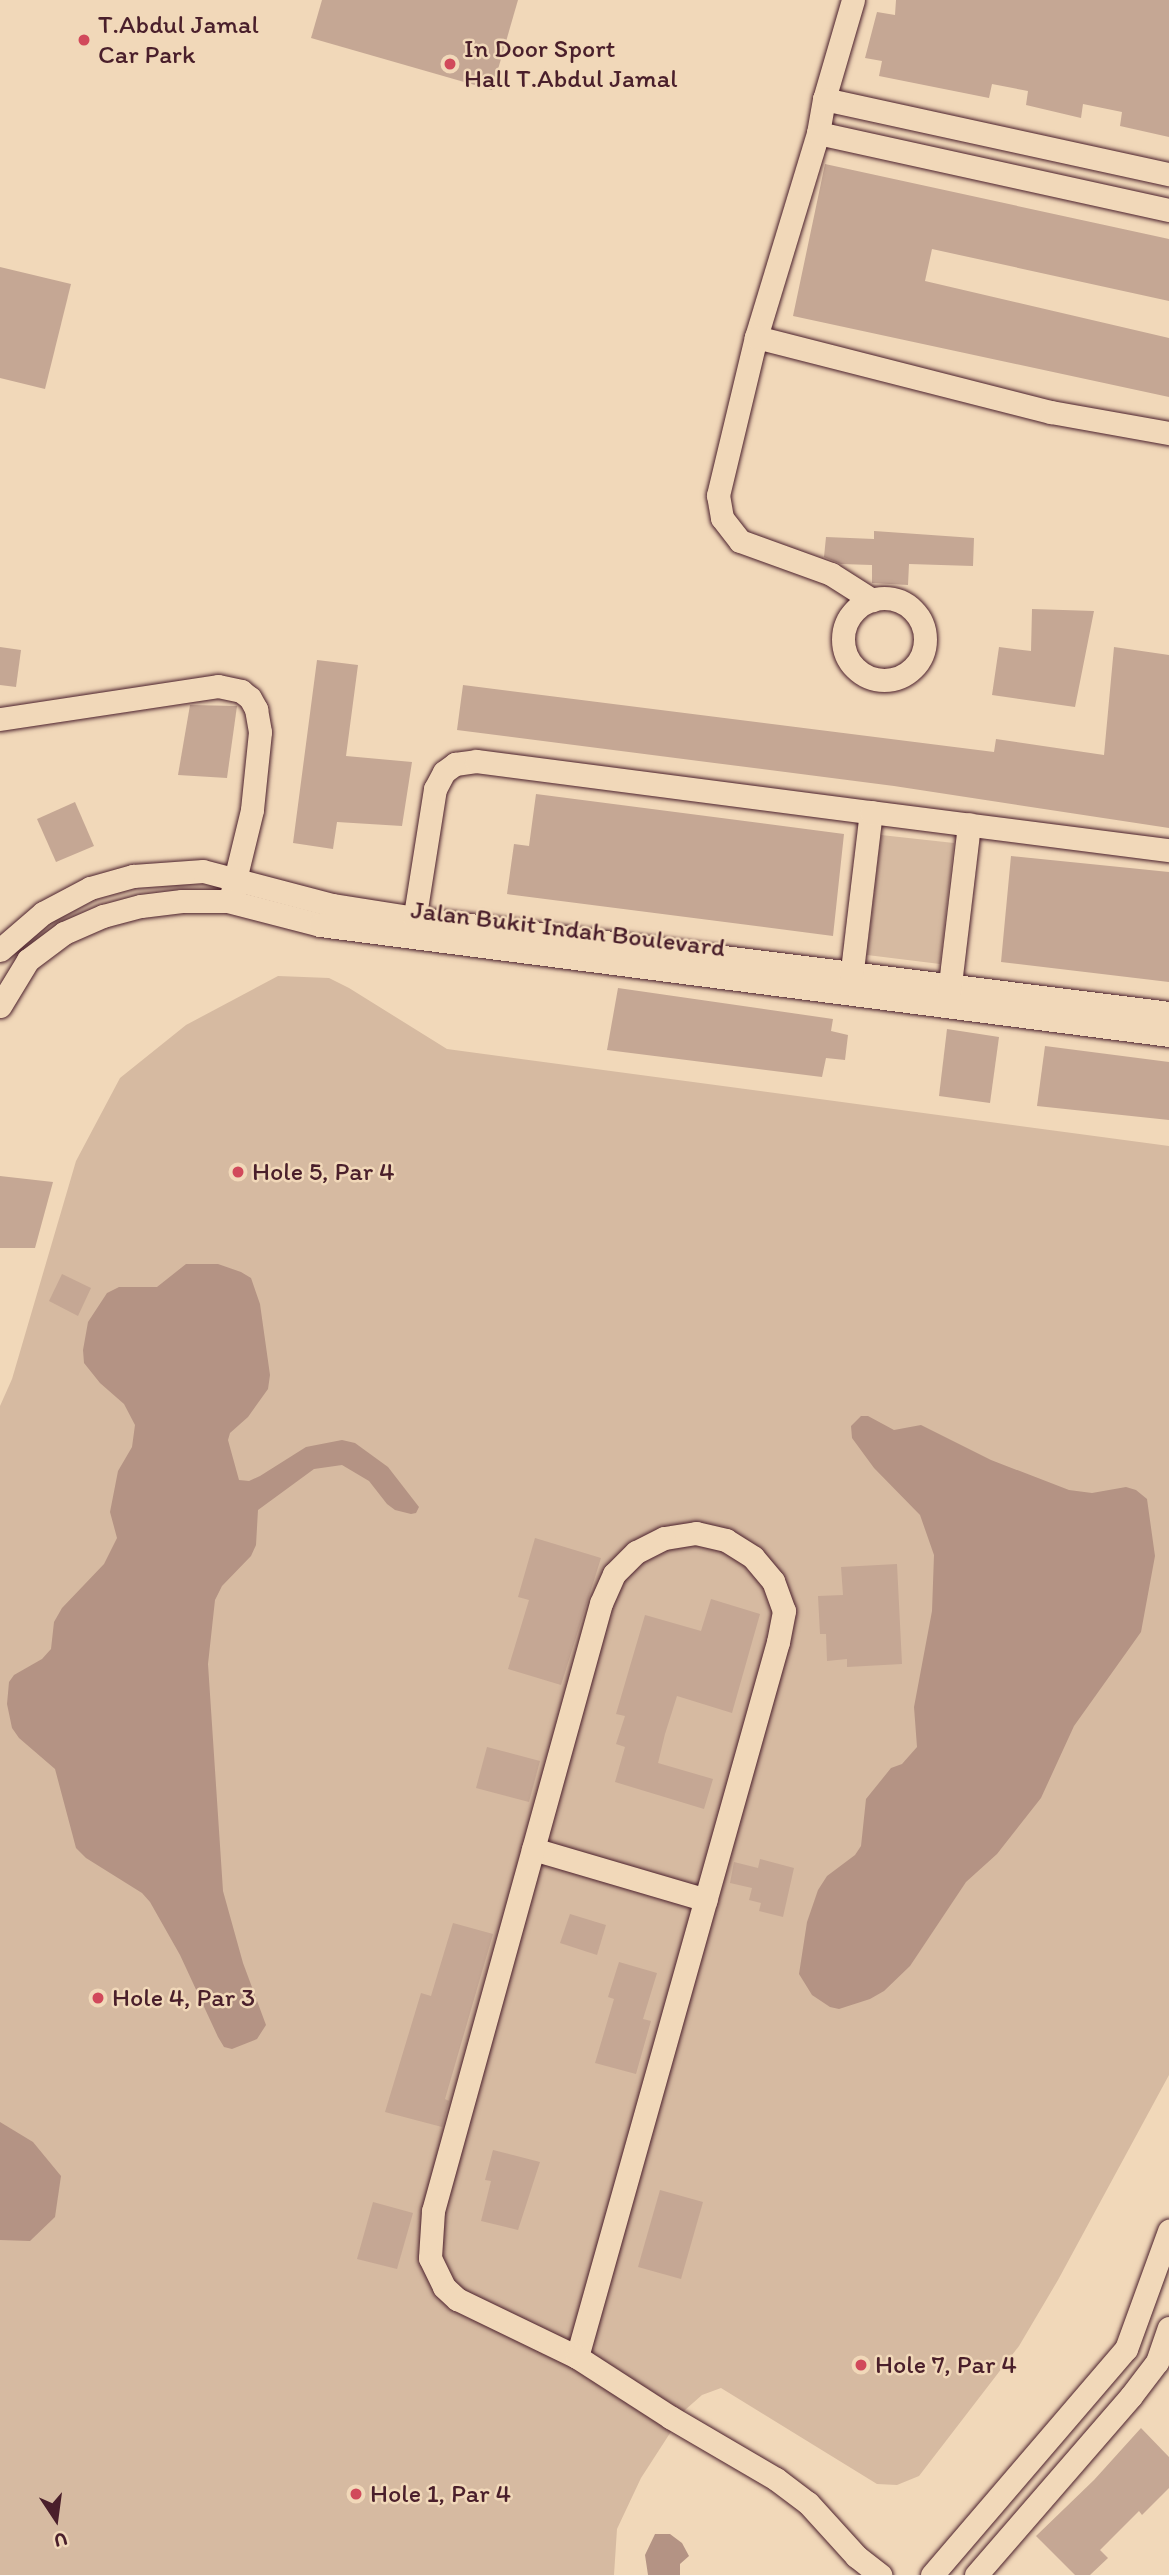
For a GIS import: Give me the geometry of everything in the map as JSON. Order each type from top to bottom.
[{"type":"street","points":[[853,0],[824,99],[818,133],[756,337],[718,495],[722,519],[740,541],[831,574],[872,600]]},
{"type":"street","points":[[824,99],[1169,174]]},
{"type":"street","points":[[818,133],[1169,211]]},
{"type":"street","points":[[756,337],[1051,412],[1169,433]]},
{"type":"street","points":[[0,719],[218,686],[241,691],[250,698],[256,709],[260,732],[252,810],[237,877],[228,901]]},
{"type":"street","points":[[413,928],[435,789],[444,772],[454,764],[476,761],[1169,850]]},
{"type":"street","points":[[851,984],[871,812]]},
{"type":"street","points":[[949,996],[969,824]]},
{"type":"street","points":[[0,950],[43,913],[90,888],[133,876],[203,871],[237,877],[413,928],[949,996],[1169,1013]]},
{"type":"street","name":"Jalan Bukit Indah Boulevard","points":[[0,1006],[28,960],[64,933],[103,916],[141,906],[182,901],[228,901],[320,925],[413,928]]},
{"type":"street","points":[[949,996],[1169,1035]]},
{"type":"street","points":[[577,2357],[778,1642],[783,1611],[773,1581],[753,1557],[726,1540],[696,1533],[664,1538],[636,1552],[614,1574],[601,1603],[433,2211],[430,2258],[444,2287],[457,2299],[577,2357],[670,2417],[776,2479],[808,2502],[862,2565],[880,2575]]},
{"type":"street","points":[[533,1849],[706,1900]]},
{"type":"street","points":[[932,2575],[1125,2349],[1169,2231]]},
{"type":"street","points":[[976,2575],[1157,2362],[1169,2328]]},
{"type":"shaded area","points":[[881,835],[954,843],[940,964],[867,955]]},
{"type":"shaded area","points":[[278,976],[329,978],[447,1049],[1169,1146],[1169,2075],[1058,2280],[1019,2346],[919,2476],[897,2485],[877,2484],[721,2388],[702,2395],[685,2410],[641,2478],[617,2529],[614,2575],[0,2575],[0,1406],[12,1379],[76,1161],[120,1078],[186,1025]]},
{"type":"shaded area","points":[[186,1264],[218,1264],[241,1272],[251,1278],[260,1304],[270,1375],[268,1389],[248,1417],[230,1433],[228,1440],[239,1480],[249,1481],[260,1476],[306,1447],[342,1440],[355,1443],[388,1467],[419,1507],[416,1513],[411,1514],[395,1510],[369,1481],[342,1465],[314,1469],[258,1510],[256,1545],[251,1556],[222,1586],[215,1600],[208,1664],[223,1891],[243,1963],[266,2025],[257,2039],[232,2049],[224,2047],[218,2037],[180,1955],[150,1902],[142,1893],[86,1858],[76,1848],[55,1769],[19,1738],[12,1728],[7,1704],[9,1682],[14,1675],[42,1659],[51,1649],[54,1622],[62,1608],[104,1564],[117,1538],[110,1512],[118,1471],[132,1447],[135,1425],[124,1404],[100,1383],[84,1363],[83,1350],[88,1322],[107,1293],[119,1287],[157,1287]]},
{"type":"shaded area","points":[[861,1416],[868,1416],[894,1430],[921,1425],[991,1460],[1069,1490],[1092,1493],[1126,1487],[1136,1490],[1147,1499],[1155,1556],[1141,1632],[1074,1726],[1041,1798],[997,1854],[966,1882],[910,1966],[884,1991],[870,1999],[839,2009],[830,2007],[812,1995],[799,1974],[807,1922],[818,1890],[827,1876],[855,1855],[861,1846],[866,1799],[891,1768],[902,1764],[917,1747],[914,1707],[932,1611],[934,1555],[920,1515],[874,1468],[852,1438],[851,1426]]},
{"type":"shaded area","points":[[0,2122],[33,2142],[61,2176],[55,2217],[30,2241],[0,2240]]},
{"type":"shaded area","points":[[655,2534],[670,2534],[682,2543],[689,2556],[680,2564],[680,2575],[648,2575],[645,2555]]},
{"type":"building","name":"In Door Sport Hall T.Abdul Jamal","points":[[322,0],[518,0],[492,90],[311,38]]},
{"type":"building","points":[[896,0],[1169,0],[1169,137],[1120,126],[1122,112],[1083,104],[1081,118],[1026,105],[1028,91],[992,84],[989,98],[879,76],[882,61],[865,58],[877,12],[895,15]]},
{"type":"building","points":[[825,164],[1169,239],[1169,301],[932,249],[925,281],[1169,338],[1169,397],[793,316]]},
{"type":"building","points":[[0,267],[71,284],[45,389],[0,378]]},
{"type":"building","points":[[874,531],[974,538],[973,566],[909,564],[908,585],[872,583],[872,565],[841,564],[824,557],[826,537],[874,539]]},
{"type":"building","points":[[1032,609],[1094,611],[1075,707],[992,695],[999,647],[1031,651]]},
{"type":"building","points":[[0,647],[21,650],[16,687],[0,685]]},
{"type":"building","points":[[1114,647],[1169,655],[1169,828],[894,786],[457,730],[463,685],[994,752],[996,739],[1104,755]]},
{"type":"building","points":[[317,660],[358,665],[346,756],[412,762],[402,826],[337,822],[333,849],[293,843]]},
{"type":"building","points":[[190,705],[237,706],[227,778],[178,775]]},
{"type":"building","points":[[536,794],[844,834],[833,936],[507,894],[514,844],[529,846]]},
{"type":"building","points":[[75,802],[94,846],[56,862],[37,819]]},
{"type":"building","points":[[1011,856],[1169,872],[1169,982],[1001,962]]},
{"type":"building","points":[[618,988],[833,1019],[831,1031],[848,1035],[845,1060],[826,1058],[822,1077],[607,1050]]},
{"type":"building","points":[[947,1029],[999,1037],[990,1103],[939,1096]]},
{"type":"building","points":[[1045,1046],[1169,1062],[1169,1120],[1037,1106]]},
{"type":"building","points":[[0,1176],[53,1182],[35,1248],[0,1248]]},
{"type":"building","points":[[62,1274],[91,1288],[78,1316],[49,1301]]},
{"type":"building","points":[[535,1538],[601,1558],[561,1685],[508,1669],[529,1600],[518,1597]]},
{"type":"building","points":[[897,1564],[902,1664],[847,1667],[847,1659],[827,1661],[826,1634],[820,1634],[818,1596],[843,1595],[841,1567]]},
{"type":"building","points":[[711,1599],[760,1614],[732,1713],[677,1696],[665,1734],[658,1763],[713,1779],[704,1809],[615,1782],[625,1747],[616,1744],[625,1716],[616,1714],[645,1615],[701,1631]]},
{"type":"building","points":[[487,1747],[540,1761],[529,1802],[476,1788]]},
{"type":"building","points":[[760,1859],[794,1868],[783,1917],[759,1911],[761,1903],[749,1900],[752,1888],[730,1883],[734,1862],[758,1868]]},
{"type":"building","points":[[570,1914],[606,1925],[597,1955],[560,1943]]},
{"type":"building","points":[[453,1923],[493,1934],[445,2099],[449,2101],[442,2127],[385,2112],[421,1993],[431,1996]]},
{"type":"building","points":[[619,1962],[657,1973],[643,2019],[651,2021],[636,2074],[595,2063],[614,1999],[608,1997]]},
{"type":"building","points":[[493,2150],[540,2162],[518,2230],[481,2221],[491,2181],[485,2180]]},
{"type":"building","points":[[660,2190],[703,2202],[681,2279],[638,2267]]},
{"type":"building","points":[[373,2202],[413,2213],[397,2269],[357,2259]]},
{"type":"building","points":[[1141,2428],[1169,2457],[1169,2488],[1142,2515],[1139,2511],[1100,2550],[1108,2558],[1090,2575],[1075,2575],[1036,2536],[1094,2480]]},
{"type":"place","name":"T.Abdul Jamal Car Park","points":[[84,40]]},
{"type":"place","name":"In Door Sport Hall T.Abdul Jamal","points":[[450,64]]},
{"type":"place","name":"Hole 5, Par 4","points":[[238,1172]]},
{"type":"place","name":"Hole 4, Par 3","points":[[98,1998]]},
{"type":"place","name":"Hole 7, Par 4","points":[[861,2365]]},
{"type":"place","name":"Hole 1, Par 4","points":[[356,2494]]}]
